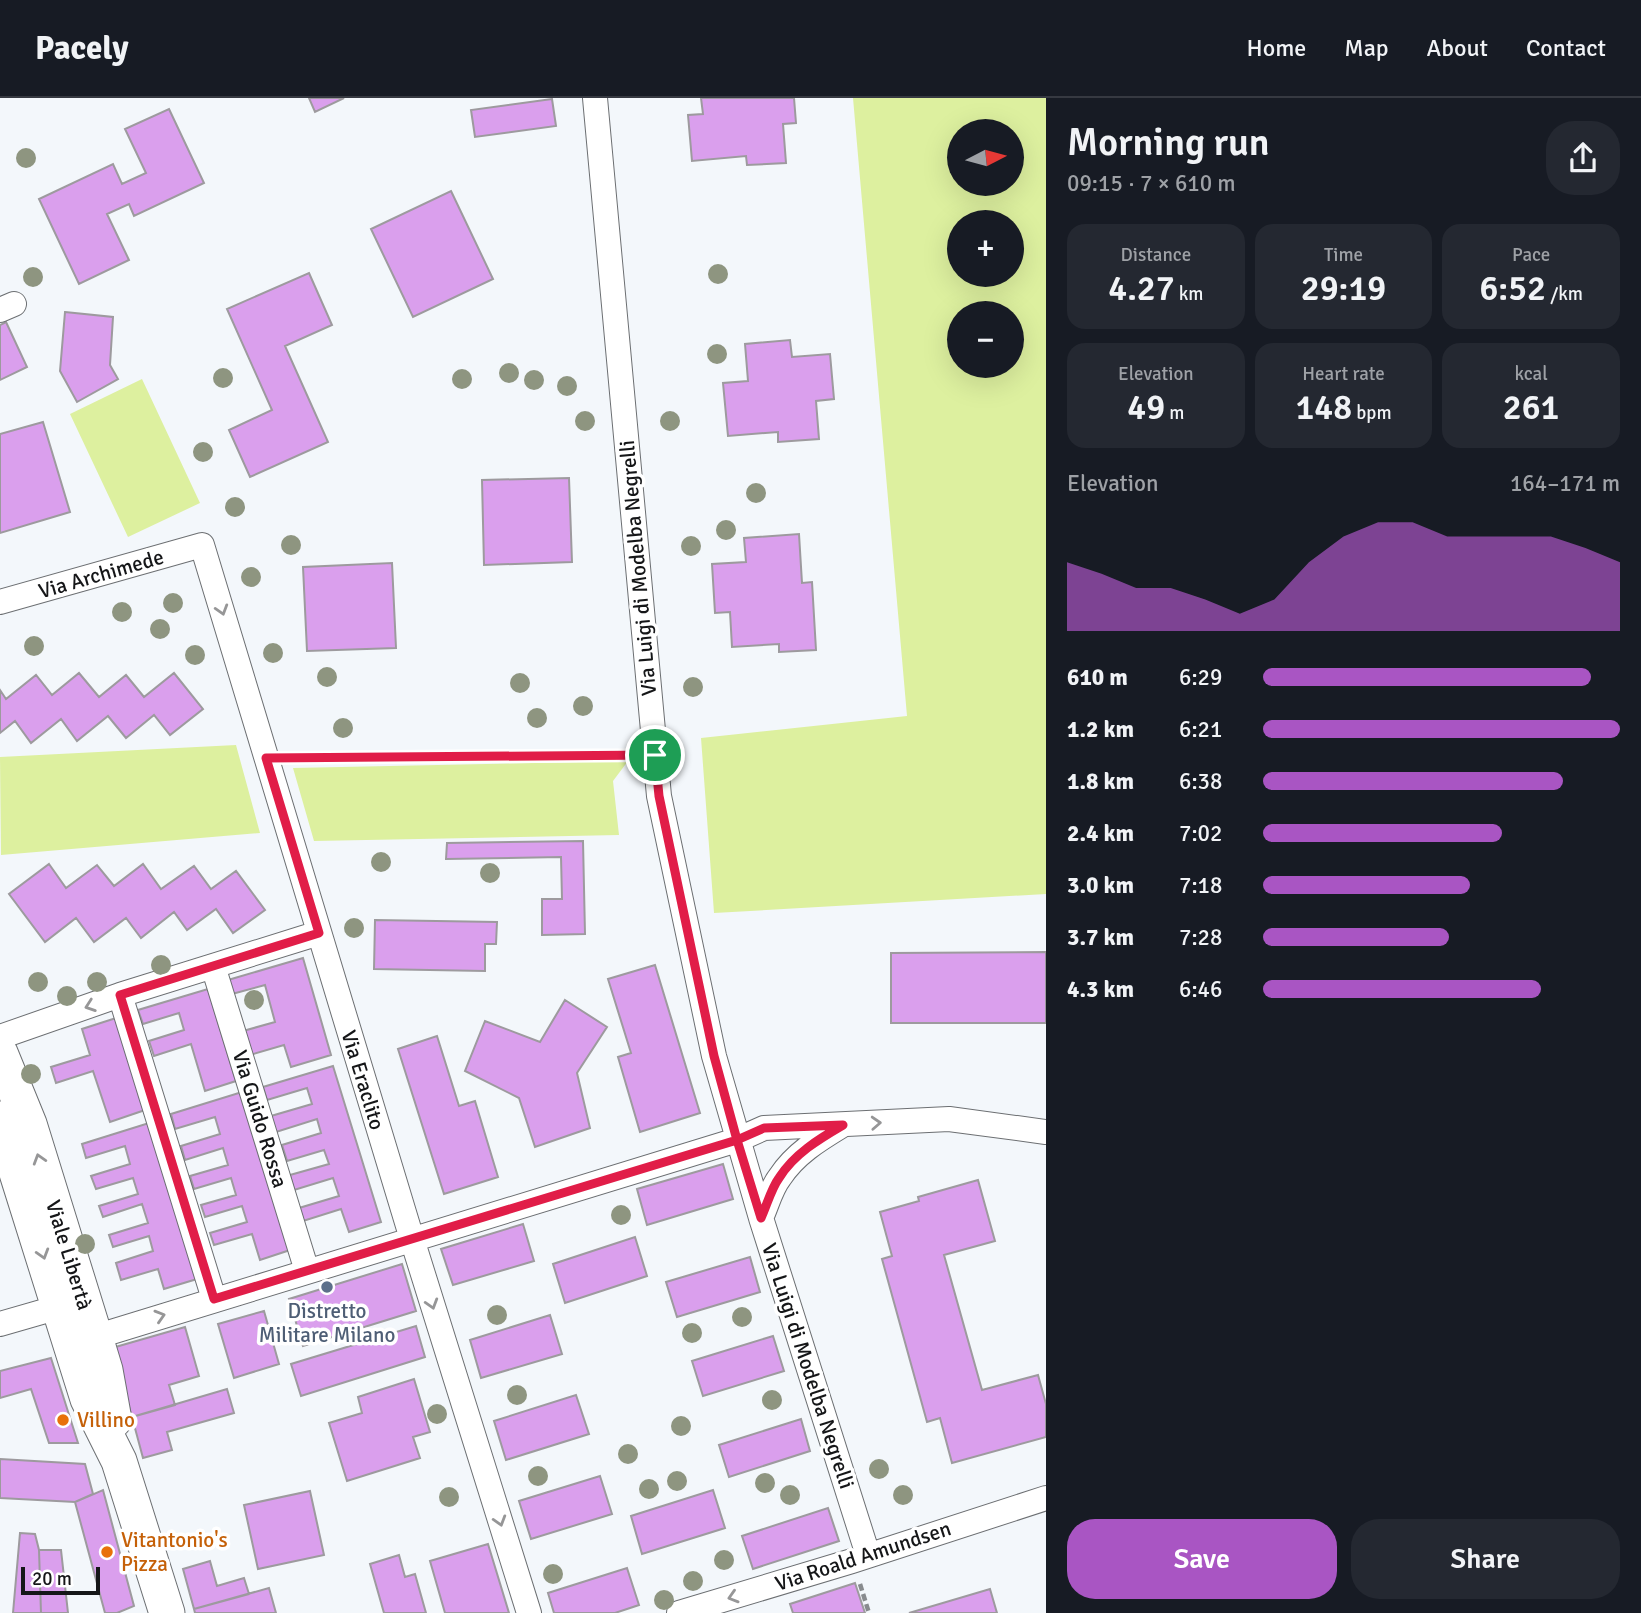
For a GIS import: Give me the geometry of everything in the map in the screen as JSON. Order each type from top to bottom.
[{"type":"main road","name":"Viale Libertà","points":[[0,1053],[29,1125],[95,1337],[112,1408],[119,1461]]},
{"type":"main road","name":"Viale Libertà","points":[[0,1119],[88,1399],[119,1461],[167,1613]]},
{"type":"street","name":"Via Luigi di Modelba Negrelli","points":[[595,98],[659,796],[711,1044],[737,1140],[868,1555]]},
{"type":"street","name":"Via Archimede","points":[[0,602],[202,545]]},
{"type":"street","name":"Via Eraclito","points":[[202,545],[412,1239],[529,1613]]},
{"type":"street","points":[[0,1037],[120,995],[319,933]]},
{"type":"street","name":"Via Guido Rossa","points":[[213,966],[307,1271]]},
{"type":"street","points":[[120,995],[214,1299]]},
{"type":"street","points":[[95,1337],[737,1140],[764,1128],[949,1119],[1046,1132]]},
{"type":"street","points":[[761,1218],[778,1179],[793,1160],[813,1143],[843,1125]]},
{"type":"street","name":"Viale Libertà","points":[[0,1324],[59,1307]]},
{"type":"street","name":"Via Roald Amundsen","points":[[679,1613],[1046,1498]]},
{"type":"path","points":[[266,758],[655,755]]},
{"type":"green space","points":[[853,98],[1046,98],[1046,894],[714,913],[701,738],[907,716]]},
{"type":"green space","points":[[142,379],[200,503],[128,537],[70,414]]},
{"type":"green space","points":[[236,745],[260,833],[1,855],[0,757]]},
{"type":"green space","points":[[628,761],[613,781],[619,835],[314,841],[293,768]]},
{"type":"building","points":[[309,98],[344,98],[315,112]]},
{"type":"building","points":[[701,98],[794,98],[796,123],[783,124],[786,163],[747,165],[746,156],[692,161],[688,115],[703,114]]},
{"type":"building","points":[[552,99],[556,126],[475,137],[471,110]]},
{"type":"building","points":[[169,109],[204,183],[134,216],[129,204],[107,214],[129,260],[79,284],[39,199],[113,164],[122,184],[146,173],[125,129]]},
{"type":"building","points":[[451,191],[493,279],[413,317],[371,229]]},
{"type":"building","points":[[309,273],[332,325],[285,346],[328,442],[250,477],[229,430],[272,410],[227,309]]},
{"type":"building","points":[[65,312],[113,317],[110,365],[118,379],[77,402],[60,371]]},
{"type":"building","points":[[6,322],[27,367],[0,380],[0,325]]},
{"type":"building","points":[[790,340],[792,357],[830,354],[834,399],[816,401],[819,439],[778,442],[778,432],[728,436],[723,383],[748,381],[745,344]]},
{"type":"building","points":[[43,422],[70,512],[0,533],[0,434]]},
{"type":"building","points":[[569,478],[572,562],[484,565],[482,480]]},
{"type":"building","points":[[799,534],[802,583],[812,582],[816,650],[779,652],[779,644],[732,647],[730,612],[715,613],[712,564],[746,562],[744,538]]},
{"type":"building","points":[[392,563],[396,648],[307,651],[303,567]]},
{"type":"building","points":[[79,673],[99,697],[126,675],[144,697],[174,673],[203,709],[170,735],[154,715],[126,738],[108,716],[77,741],[61,719],[31,743],[15,721],[0,733],[0,690],[6,699],[36,675],[52,695]]},
{"type":"building","points":[[583,841],[585,934],[542,935],[542,899],[562,899],[561,857],[446,859],[447,843]]},
{"type":"building","points":[[49,864],[66,888],[97,865],[114,886],[143,864],[161,889],[194,866],[211,889],[236,871],[265,910],[233,933],[216,909],[187,930],[174,912],[141,938],[126,918],[94,942],[76,918],[45,942],[9,894]]},
{"type":"building","points":[[375,920],[497,922],[496,944],[485,944],[485,971],[374,969]]},
{"type":"building","points":[[1046,952],[1046,1023],[891,1023],[891,953]]},
{"type":"building","points":[[303,958],[331,1055],[291,1067],[284,1045],[250,1055],[243,1031],[275,1022],[265,985],[232,994],[228,980]]},
{"type":"building","points":[[655,965],[700,1113],[640,1132],[618,1057],[631,1053],[608,979]]},
{"type":"building","points":[[208,989],[236,1081],[205,1091],[191,1044],[154,1056],[149,1041],[184,1030],[179,1013],[143,1024],[138,1010]]},
{"type":"building","points":[[565,1000],[607,1027],[577,1073],[590,1128],[535,1147],[519,1098],[465,1071],[485,1021],[540,1042]]},
{"type":"building","points":[[116,1018],[145,1110],[110,1122],[93,1071],[56,1083],[51,1067],[90,1055],[82,1029]]},
{"type":"building","points":[[437,1036],[459,1106],[475,1101],[498,1177],[444,1194],[398,1049]]},
{"type":"building","points":[[333,1066],[381,1222],[349,1232],[341,1209],[303,1221],[299,1208],[339,1196],[333,1178],[294,1190],[290,1175],[329,1164],[324,1150],[287,1161],[282,1145],[321,1133],[317,1119],[276,1132],[271,1116],[312,1104],[307,1088],[267,1100],[263,1087]]},
{"type":"building","points":[[242,1092],[290,1250],[260,1260],[252,1234],[214,1245],[210,1233],[247,1222],[242,1206],[205,1217],[201,1205],[236,1195],[231,1178],[194,1189],[190,1176],[228,1165],[223,1148],[185,1160],[181,1146],[220,1134],[215,1117],[175,1129],[171,1114]]},
{"type":"building","points":[[149,1123],[197,1279],[164,1289],[158,1269],[121,1280],[116,1263],[153,1251],[149,1236],[113,1247],[109,1235],[148,1223],[142,1204],[103,1217],[99,1206],[138,1194],[133,1178],[96,1189],[91,1176],[130,1164],[125,1146],[86,1158],[82,1144]]},
{"type":"building","points":[[723,1164],[733,1199],[647,1225],[637,1189]]},
{"type":"building","points":[[978,1180],[995,1241],[944,1255],[982,1390],[1038,1375],[1046,1404],[1046,1437],[952,1463],[940,1418],[927,1422],[882,1259],[892,1256],[880,1212],[919,1201],[918,1197]]},
{"type":"building","points":[[523,1224],[534,1261],[453,1285],[441,1249]]},
{"type":"building","points":[[635,1237],[647,1276],[565,1303],[553,1264]]},
{"type":"building","points":[[750,1257],[760,1292],[677,1317],[666,1282]]},
{"type":"building","points":[[402,1264],[416,1311],[303,1346],[289,1299]]},
{"type":"building","points":[[264,1311],[279,1364],[234,1378],[218,1324]]},
{"type":"building","points":[[550,1315],[562,1354],[481,1378],[470,1340]]},
{"type":"building","points":[[416,1326],[425,1357],[301,1396],[291,1364]]},
{"type":"building","points":[[185,1327],[199,1376],[169,1385],[175,1405],[132,1417],[112,1348]]},
{"type":"building","points":[[773,1336],[784,1371],[703,1396],[692,1361]]},
{"type":"building","points":[[51,1358],[78,1443],[49,1443],[31,1389],[0,1398],[0,1371]]},
{"type":"building","points":[[414,1379],[430,1432],[413,1437],[420,1458],[347,1481],[329,1423],[362,1413],[358,1397]]},
{"type":"building","points":[[227,1389],[234,1413],[167,1432],[172,1450],[143,1458],[132,1417]]},
{"type":"building","points":[[576,1395],[589,1434],[506,1460],[494,1421]]},
{"type":"building","points":[[801,1419],[810,1451],[729,1477],[719,1445]]},
{"type":"building","points":[[0,1459],[85,1464],[93,1494],[75,1502],[0,1498]]},
{"type":"building","points":[[600,1476],[612,1514],[531,1539],[519,1501]]},
{"type":"building","points":[[103,1490],[134,1606],[117,1613],[105,1613],[75,1502]]},
{"type":"building","points":[[713,1490],[725,1528],[642,1554],[631,1516]]},
{"type":"building","points":[[310,1491],[324,1555],[258,1569],[244,1505]]},
{"type":"building","points":[[828,1508],[839,1541],[753,1569],[742,1536]]},
{"type":"building","points":[[20,1533],[35,1534],[39,1550],[41,1613],[13,1613]]},
{"type":"building","points":[[488,1544],[509,1613],[445,1613],[430,1561]]},
{"type":"building","points":[[39,1550],[61,1550],[68,1613],[41,1613]]},
{"type":"building","points":[[399,1555],[405,1577],[415,1574],[426,1613],[384,1613],[370,1564]]},
{"type":"building","points":[[210,1561],[217,1586],[244,1578],[249,1594],[194,1609],[183,1569]]},
{"type":"building","points":[[627,1568],[639,1605],[615,1613],[554,1613],[548,1593]]},
{"type":"building","points":[[855,1583],[865,1613],[793,1613],[790,1604]]},
{"type":"building","points":[[269,1588],[276,1613],[195,1613],[194,1609]]},
{"type":"building","points":[[990,1589],[997,1613],[909,1613]]},
{"type":"place","name":"Distretto Militare Milano","points":[[327,1287]]},
{"type":"place","name":"Villino","points":[[63,1420]]},
{"type":"place","name":"Vitantonio's Pizza","points":[[107,1552]]},
{"type":"route","points":[[655,755],[266,758],[319,933],[120,995],[214,1299],[737,1140],[761,1218],[778,1179],[793,1160],[813,1143],[843,1125],[764,1128],[737,1140],[714,1056],[659,796],[655,755]]}]
